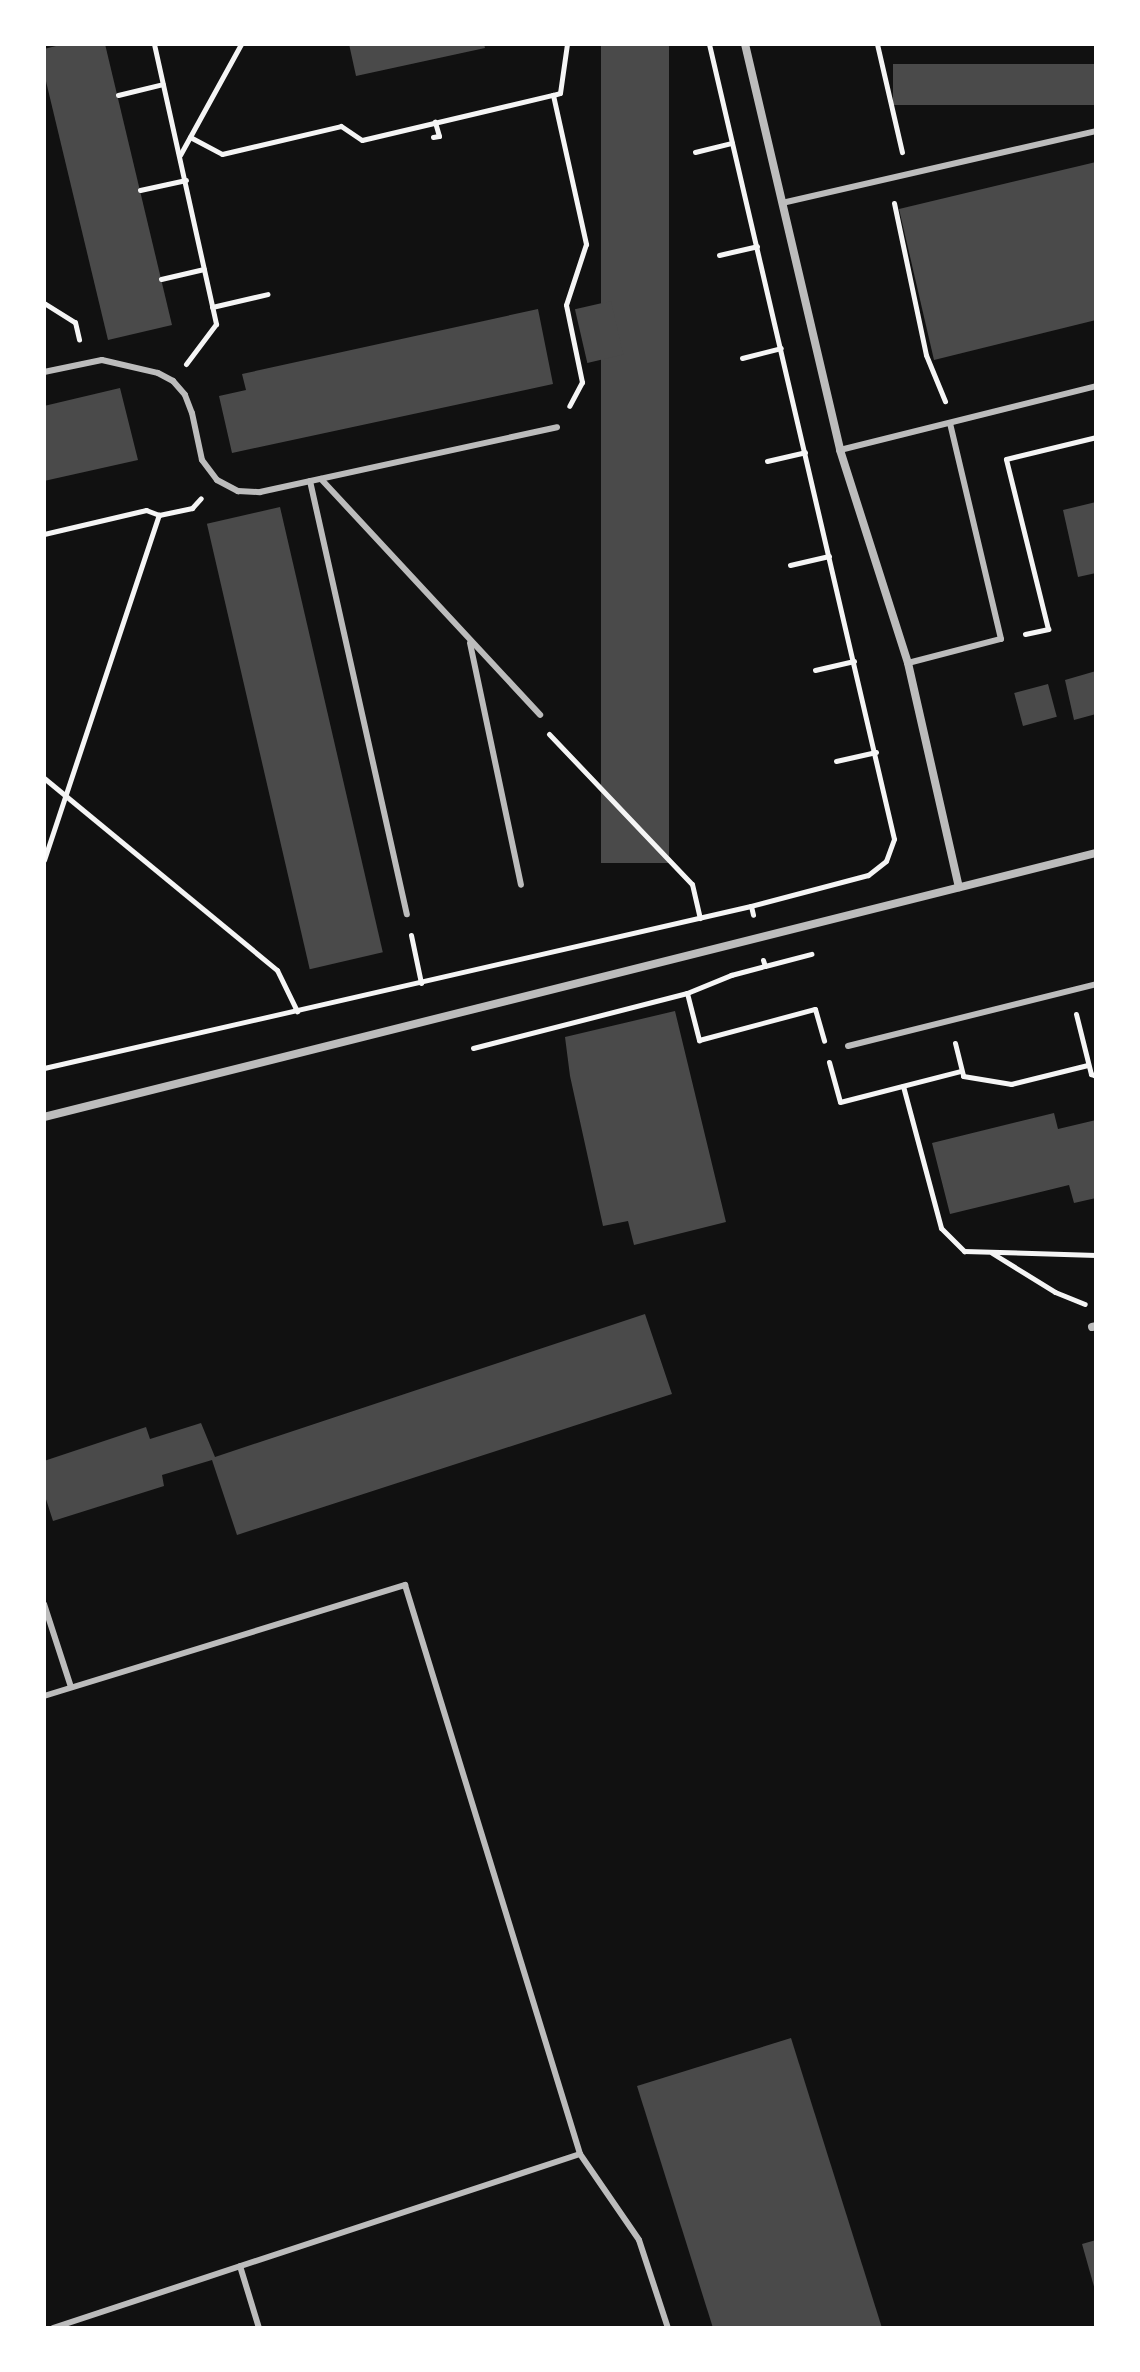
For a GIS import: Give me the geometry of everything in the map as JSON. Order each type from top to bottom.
[{"type":"street","points":[[745,44],[840,450],[908,663],[959,887]]},
{"type":"street","points":[[44,1117],[1096,853]]},
{"type":"lane","points":[[782,203],[1096,131]]},
{"type":"lane","points":[[44,372],[102,360],[158,373],[173,381],[185,395],[192,413],[202,460],[217,480],[238,491],[260,492],[557,427]]},
{"type":"lane","points":[[840,450],[1096,386]]},
{"type":"lane","points":[[908,663],[1001,639],[950,424]]},
{"type":"lane","points":[[321,479],[540,715]]},
{"type":"lane","points":[[310,481],[407,914]]},
{"type":"lane","points":[[469,640],[521,885]]},
{"type":"lane","points":[[848,1046],[1096,984]]},
{"type":"lane","points":[[44,1696],[405,1585],[580,2154],[639,2240],[668,2328]]},
{"type":"lane","points":[[44,1604],[71,1687]]},
{"type":"lane","points":[[53,2328],[580,2154]]},
{"type":"lane","points":[[240,2266],[259,2328]]},
{"type":"path","points":[[154,44],[216,324],[173,381]]},
{"type":"path","points":[[180,155],[241,44]]},
{"type":"path","points":[[190,137],[222,154],[341,126],[362,140],[553,95],[560,93],[567,44]]},
{"type":"path","points":[[709,44],[894,839],[886,861],[855,880],[751,906]]},
{"type":"path","points":[[877,44],[907,174],[893,207],[926,355],[950,424]]},
{"type":"path","points":[[118,95],[163,84]]},
{"type":"path","points":[[553,95],[586,244],[566,305],[582,382],[557,427]]},
{"type":"path","points":[[433,137],[439,136],[435,122]]},
{"type":"path","points":[[695,152],[732,143]]},
{"type":"path","points":[[140,190],[186,180]]},
{"type":"path","points":[[719,255],[757,246]]},
{"type":"path","points":[[161,279],[204,269]]},
{"type":"path","points":[[212,307],[268,294]]},
{"type":"path","points":[[44,303],[75,322],[85,364]]},
{"type":"path","points":[[742,358],[781,348]]},
{"type":"path","points":[[1001,639],[1048,629],[1006,459],[1096,437]]},
{"type":"path","points":[[767,461],[805,452]]},
{"type":"path","points":[[44,534],[146,510],[159,515],[192,508],[217,480]]},
{"type":"path","points":[[44,860],[159,515]]},
{"type":"path","points":[[790,565],[829,556]]},
{"type":"path","points":[[815,670],[854,661]]},
{"type":"path","points":[[540,715],[548,734],[692,884],[700,918]]},
{"type":"path","points":[[836,761],[876,752]]},
{"type":"path","points":[[44,778],[277,970],[297,1011]]},
{"type":"path","points":[[407,914],[421,983]]},
{"type":"path","points":[[473,1048],[687,993],[731,975],[765,966]]},
{"type":"path","points":[[1070,991],[1088,1065],[1091,1074],[1096,1076]]},
{"type":"path","points":[[687,993],[699,1040],[815,1009],[840,1102],[961,1071]]},
{"type":"path","points":[[950,1020],[963,1076],[1011,1084],[1088,1065]]},
{"type":"path","points":[[903,1086],[941,1228],[964,1251],[1096,1255]]},
{"type":"path","points":[[992,1252],[1055,1292],[1096,1309]]},
{"type":"building","points":[[64,44],[105,44],[172,325],[108,340],[44,73],[44,49]]},
{"type":"building","points":[[349,44],[484,44],[485,48],[356,76]]},
{"type":"building","points":[[601,44],[669,44],[669,863],[601,863]]},
{"type":"building","points":[[893,64],[1096,64],[1096,105],[893,105]]},
{"type":"building","points":[[1096,162],[1096,320],[934,360],[899,209]]},
{"type":"building","points":[[611,301],[623,355],[587,363],[575,309]]},
{"type":"building","points":[[538,309],[553,384],[232,453],[219,396],[246,390],[242,374]]},
{"type":"building","points":[[120,388],[138,460],[44,481],[44,406]]},
{"type":"building","points":[[1096,502],[1096,573],[1078,577],[1063,510]]},
{"type":"building","points":[[280,507],[383,952],[310,969],[207,524]]},
{"type":"building","points":[[1096,671],[1096,714],[1074,720],[1065,680]]},
{"type":"building","points":[[1048,684],[1057,717],[1023,726],[1014,693]]},
{"type":"building","points":[[675,1011],[726,1222],[634,1245],[628,1221],[603,1226],[570,1076],[565,1037]]},
{"type":"building","points":[[1054,1113],[1058,1129],[1096,1120],[1096,1198],[1074,1203],[1069,1185],[950,1214],[932,1143]]},
{"type":"building","points":[[645,1314],[672,1394],[237,1535],[212,1460],[162,1475],[164,1486],[53,1521],[44,1493],[44,1461],[146,1427],[150,1439],[201,1423],[215,1457]]},
{"type":"building","points":[[791,2038],[882,2328],[713,2328],[637,2086]]},
{"type":"building","points":[[1096,2240],[1096,2290],[1095,2290],[1082,2244]]}]
